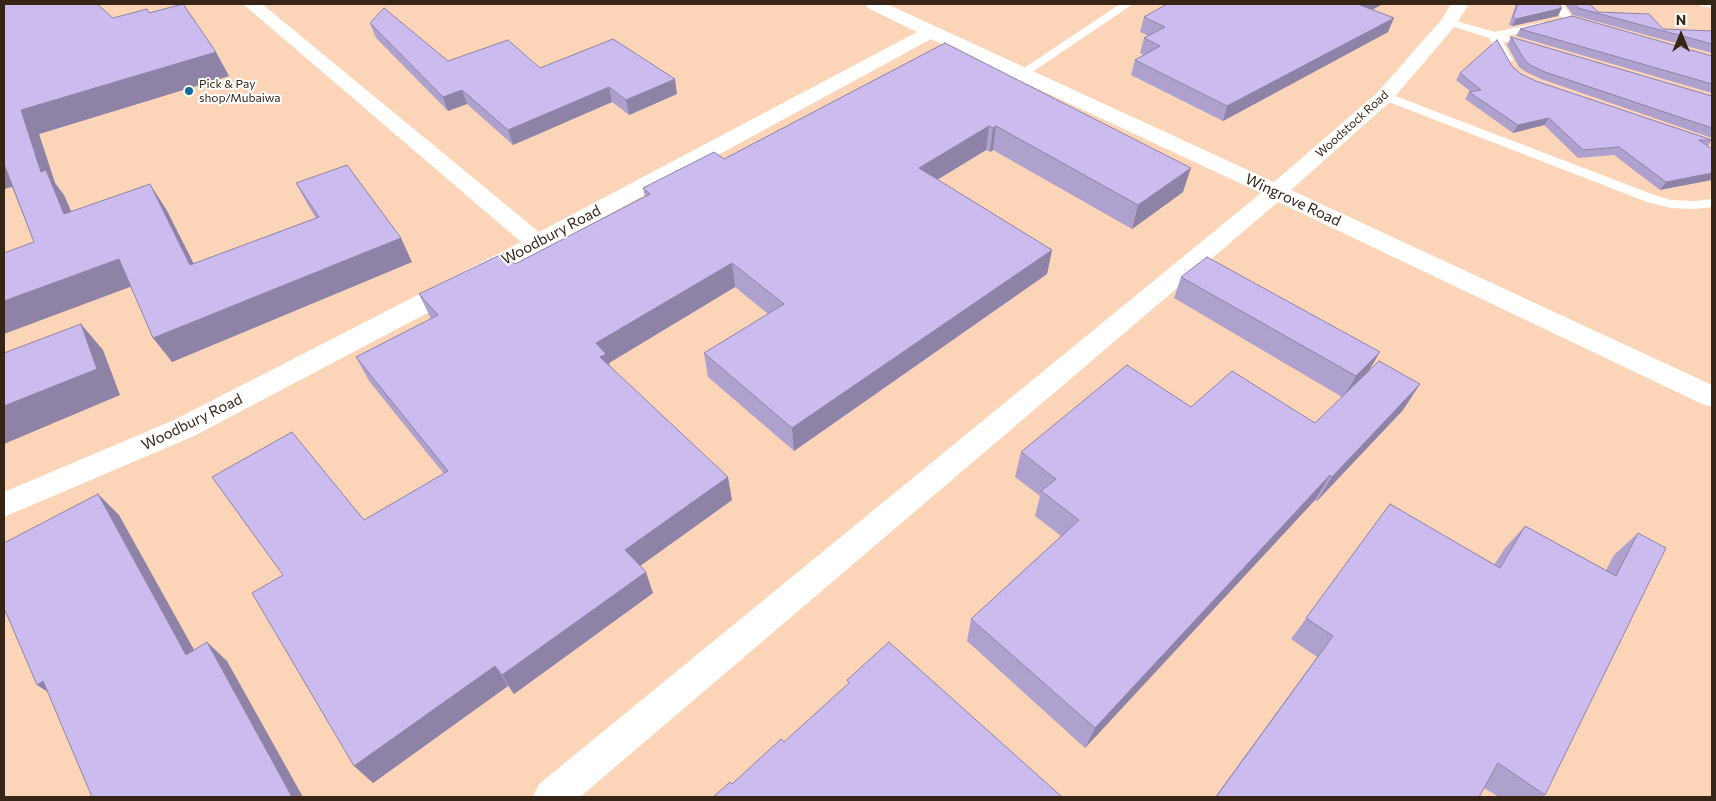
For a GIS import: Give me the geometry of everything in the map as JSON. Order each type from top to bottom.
[{"type":"street","points":[[252,4],[536,242]]},
{"type":"street","name":"Wingrove Road","points":[[874,4],[1712,397]]},
{"type":"street","name":"Woodstock Road","points":[[552,797],[1276,192],[1385,96],[1449,22],[1460,4]]},
{"type":"street","name":"Woodbury Road","points":[[4,505],[184,428],[426,303],[536,242],[931,32]]},
{"type":"lane","points":[[1021,74],[1127,4]]},
{"type":"lane","points":[[1557,4],[1568,19]]},
{"type":"lane","points":[[1705,4],[1712,5]]},
{"type":"lane","points":[[1494,36],[1568,19],[1596,27]]},
{"type":"lane","points":[[1449,22],[1523,44]]},
{"type":"lane","points":[[1494,36],[1513,70]]},
{"type":"lane","points":[[1385,96],[1652,199],[1671,204],[1695,205],[1712,203]]},
{"type":"building","points":[[4,4],[97,4],[113,18],[147,9],[149,13],[183,4],[216,52],[21,110],[41,172],[46,170],[64,214],[150,184],[190,265],[319,217],[296,183],[347,165],[401,238],[153,338],[119,259],[4,301],[4,253],[34,242],[4,164]]},
{"type":"building","points":[[1167,4],[1363,4],[1360,5],[1394,18],[1227,106],[1135,60],[1160,46],[1144,38],[1165,27],[1144,17]]},
{"type":"building","points":[[1518,4],[1559,4],[1562,8],[1516,19],[1513,17]]},
{"type":"building","points":[[1575,4],[1590,4],[1598,12],[1649,14],[1663,29],[1712,31],[1712,44],[1578,8]]},
{"type":"building","points":[[384,8],[448,61],[508,40],[540,68],[613,39],[675,79],[626,100],[609,87],[508,130],[462,90],[443,97],[370,23]]},
{"type":"building","points":[[1572,16],[1712,56],[1712,84],[1520,29]]},
{"type":"building","points":[[1511,37],[1712,96],[1712,128],[1545,72],[1530,65],[1524,59]]},
{"type":"building","points":[[1497,40],[1512,66],[1521,74],[1536,81],[1712,140],[1699,140],[1712,149],[1712,173],[1666,182],[1619,147],[1583,150],[1549,118],[1518,125],[1469,92],[1481,90],[1460,73]]},
{"type":"building","points":[[945,43],[1191,168],[1138,205],[996,126],[993,128],[989,126],[919,168],[1052,250],[792,428],[704,353],[784,304],[732,263],[596,343],[606,354],[600,357],[728,477],[625,550],[646,572],[502,675],[495,666],[354,766],[252,593],[283,575],[212,477],[292,432],[364,520],[448,471],[356,357],[438,315],[419,294],[504,253],[515,264],[650,194],[643,188],[714,152],[724,159]]},
{"type":"building","points":[[1207,257],[1380,352],[1356,376],[1181,277]]},
{"type":"building","points":[[81,324],[97,369],[4,406],[4,353]]},
{"type":"building","points":[[1379,361],[1420,384],[1332,477],[1330,475],[1095,728],[971,619],[1079,520],[1041,491],[1056,479],[1021,452],[1127,365],[1191,407],[1232,371],[1315,423]]},
{"type":"building","points":[[98,494],[186,655],[207,642],[292,797],[92,797],[43,681],[37,685],[4,608],[4,543]]},
{"type":"building","points":[[1390,504],[1500,568],[1525,526],[1616,576],[1638,533],[1666,548],[1545,795],[1498,763],[1479,797],[1216,797],[1333,636],[1306,618]]},
{"type":"building","points":[[889,642],[1062,797],[713,797],[730,782],[732,784],[781,739],[784,742],[849,683],[847,680]]},
{"type":"place","name":"Pick & Pay shop/Mubaiwa","points":[[189,91]]}]
